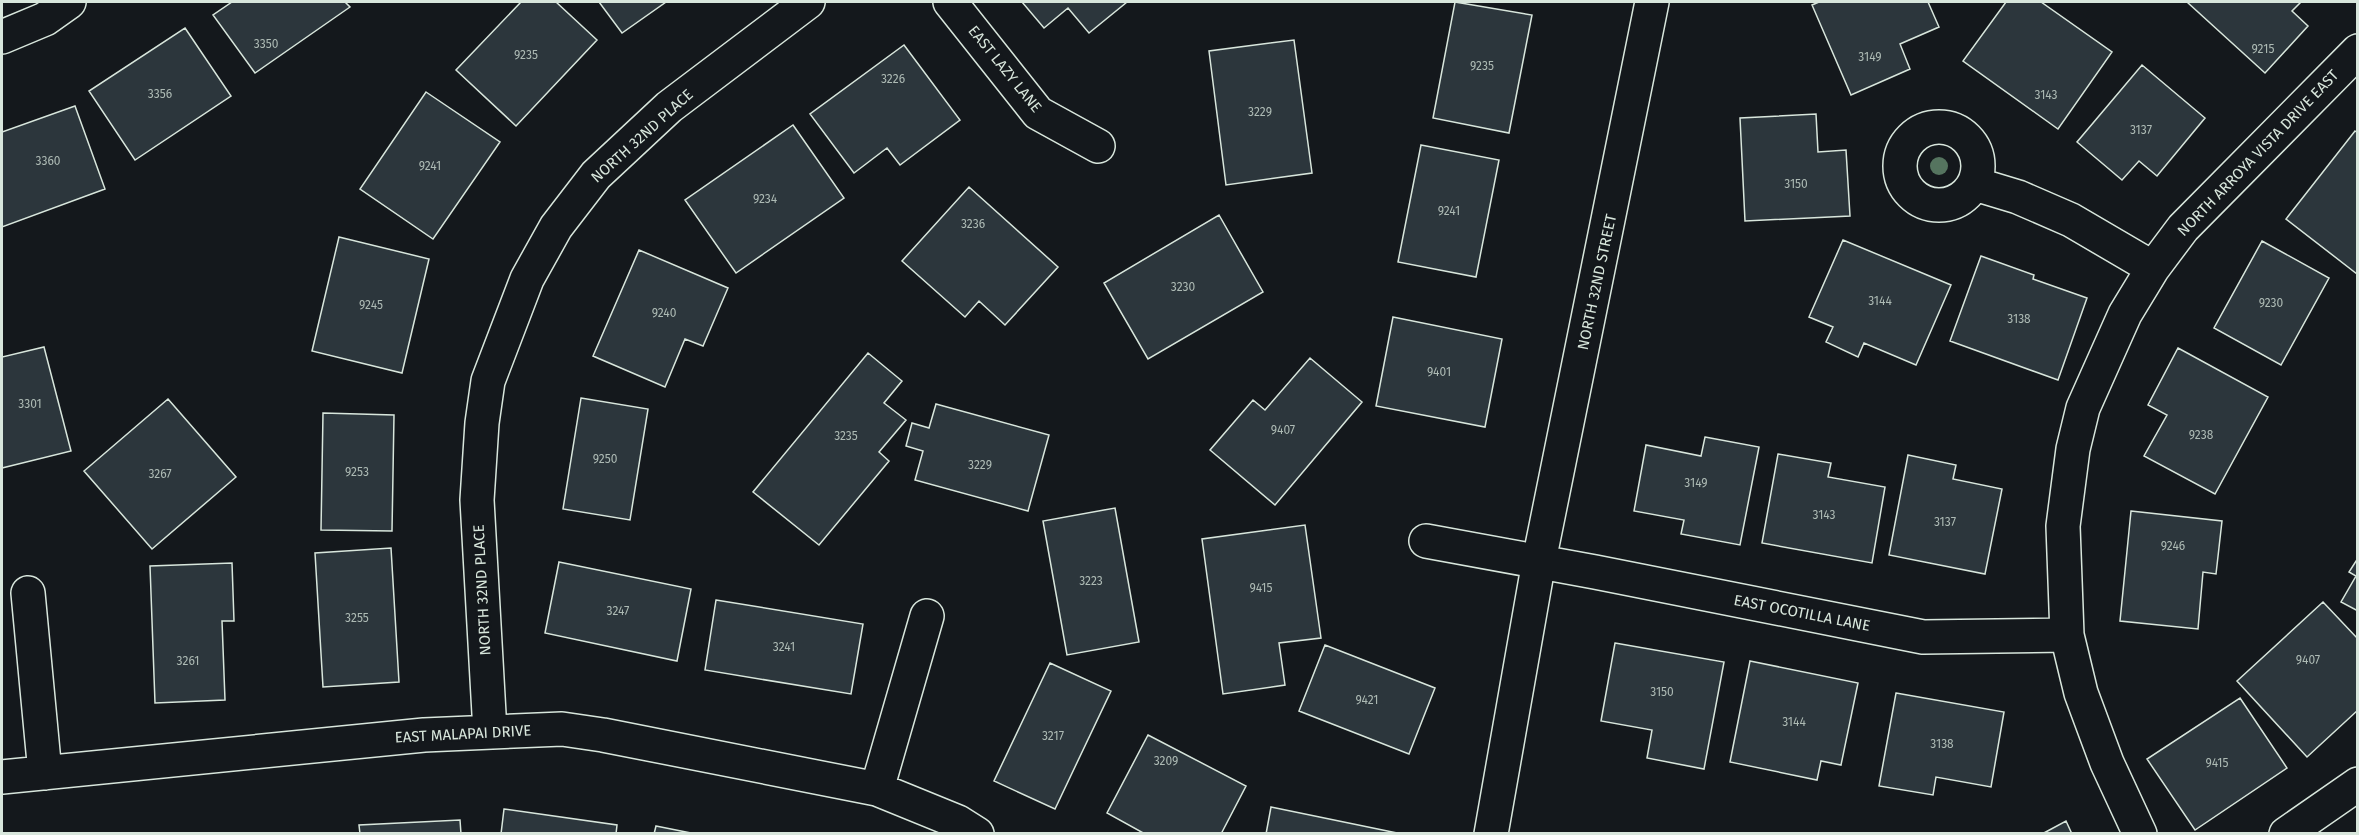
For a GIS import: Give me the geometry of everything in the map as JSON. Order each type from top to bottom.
[{"type":"street","points":[[2,37],[45,19],[69,2]]},
{"type":"street","name":"NORTH 32ND PLACE","points":[[490,732],[477,500],[482,423],[488,381],[527,279],[556,227],[596,175],[669,107],[808,2]]},
{"type":"street","name":"EAST LAZY LANE","points":[[950,2],[1038,113],[1098,146]]},
{"type":"street","name":"NORTH 32ND STREET","points":[[1491,834],[1539,561],[1653,2]]},
{"type":"street","name":"NORTH ARROYA VISTA DRIVE EAST","points":[[2140,834],[2107,763],[2081,693],[2067,634],[2063,526],[2073,449],[2088,397],[2125,314],[2153,268],[2183,228],[2358,51]]},
{"type":"street","points":[[1975,183],[2018,197],[2071,220],[2153,268]]},
{"type":"street","points":[[1425,541],[1539,561]]},
{"type":"street","name":"EAST OCOTILLA LANE","points":[[1539,561],[1923,637],[2067,634]]},
{"type":"street","points":[[28,593],[45,773]]},
{"type":"street","points":[[877,789],[927,616]]},
{"type":"street","name":"EAST MALAPAI DRIVE","points":[[2,777],[413,736],[562,729],[877,789],[958,822],[977,834]]},
{"type":"street","points":[[2286,834],[2358,784]]},
{"type":"building","points":[[232,2],[345,2],[350,7],[255,73],[213,15]]},
{"type":"building","points":[[521,2],[556,2],[597,40],[516,126],[456,70]]},
{"type":"building","points":[[599,2],[666,2],[622,33]]},
{"type":"building","points":[[1022,2],[1127,2],[1089,33],[1068,8],[1044,28]]},
{"type":"building","points":[[1455,2],[1532,15],[1509,133],[1433,118]]},
{"type":"building","points":[[1819,2],[1928,2],[1939,27],[1900,44],[1910,69],[1851,95],[1812,5]]},
{"type":"building","points":[[2006,2],[2041,2],[2112,52],[2058,129],[1963,61]]},
{"type":"building","points":[[2187,2],[2301,2],[2292,11],[2308,26],[2265,73]]},
{"type":"building","points":[[185,28],[231,96],[135,160],[89,91]]},
{"type":"building","points":[[1294,40],[1312,173],[1226,185],[1209,51]]},
{"type":"building","points":[[904,45],[960,120],[900,165],[887,148],[854,173],[810,114]]},
{"type":"building","points":[[2142,65],[2205,118],[2157,176],[2139,161],[2122,180],[2077,142]]},
{"type":"building","points":[[426,92],[500,142],[433,239],[360,189]]},
{"type":"building","points":[[75,106],[105,189],[2,227],[2,132]]},
{"type":"building","points":[[1816,114],[1818,152],[1846,150],[1850,216],[1745,221],[1740,118]]},
{"type":"building","points":[[793,125],[844,198],[736,273],[685,200]]},
{"type":"building","points":[[2355,131],[2358,133],[2357,274],[2286,219]]},
{"type":"building","points":[[1421,145],[1499,160],[1476,277],[1398,262]]},
{"type":"building","points":[[969,187],[1058,267],[1005,325],[979,301],[965,317],[902,261]]},
{"type":"building","points":[[1219,215],[1263,292],[1148,359],[1104,283]]},
{"type":"building","points":[[339,237],[429,259],[402,373],[312,351]]},
{"type":"building","points":[[1843,240],[1951,285],[1916,365],[1864,343],[1858,357],[1826,342],[1833,327],[1809,317]]},
{"type":"building","points":[[2262,241],[2329,278],[2281,365],[2214,328]]},
{"type":"building","points":[[639,250],[728,288],[703,346],[685,339],[665,387],[593,356]]},
{"type":"building","points":[[1981,256],[2034,275],[2033,279],[2087,298],[2058,380],[1950,341]]},
{"type":"building","points":[[1393,317],[1502,339],[1485,427],[1376,406]]},
{"type":"building","points":[[44,347],[71,451],[2,468],[2,357]]},
{"type":"building","points":[[2178,348],[2268,397],[2215,494],[2144,456],[2167,415],[2148,405]]},
{"type":"building","points":[[868,353],[902,381],[884,403],[906,420],[879,452],[889,461],[819,545],[753,492]]},
{"type":"building","points":[[1310,358],[1362,402],[1275,505],[1210,450],[1253,400],[1265,410]]},
{"type":"building","points":[[581,398],[648,409],[630,520],[563,509]]},
{"type":"building","points":[[168,399],[236,477],[152,549],[84,471]]},
{"type":"building","points":[[936,404],[1049,435],[1028,511],[915,480],[923,451],[906,446],[912,423],[929,428]]},
{"type":"building","points":[[323,413],[394,415],[392,531],[321,530]]},
{"type":"building","points":[[1705,437],[1759,447],[1740,545],[1681,534],[1684,520],[1634,511],[1646,445],[1701,456]]},
{"type":"building","points":[[1778,454],[1831,463],[1828,477],[1885,487],[1872,563],[1762,543]]},
{"type":"building","points":[[1908,455],[1956,465],[1953,479],[2002,489],[1985,574],[1889,555]]},
{"type":"building","points":[[1115,508],[1139,642],[1067,655],[1043,521]]},
{"type":"building","points":[[2131,511],[2222,521],[2216,574],[2203,572],[2198,629],[2120,621]]},
{"type":"building","points":[[1305,525],[1321,638],[1279,643],[1285,685],[1223,694],[1202,539]]},
{"type":"building","points":[[391,548],[399,682],[323,687],[315,553]]},
{"type":"building","points":[[2358,558],[2358,611],[2341,602],[2356,576],[2349,572]]},
{"type":"building","points":[[559,562],[691,589],[677,661],[545,633]]},
{"type":"building","points":[[232,563],[234,621],[222,621],[225,700],[155,703],[150,566]]},
{"type":"building","points":[[716,600],[863,624],[851,694],[705,670]]},
{"type":"building","points":[[2323,602],[2358,639],[2358,710],[2307,757],[2237,681]]},
{"type":"building","points":[[1615,643],[1724,662],[1704,769],[1647,758],[1652,730],[1601,721]]},
{"type":"building","points":[[1325,645],[1435,688],[1409,754],[1299,711]]},
{"type":"building","points":[[1750,661],[1858,683],[1841,765],[1821,761],[1817,780],[1730,762]]},
{"type":"building","points":[[1050,663],[1111,691],[1055,809],[994,781]]},
{"type":"building","points":[[1896,693],[2004,712],[1991,787],[1936,777],[1933,795],[1879,786]]},
{"type":"building","points":[[2240,698],[2287,768],[2195,830],[2147,759]]},
{"type":"building","points":[[1148,735],[1246,786],[1221,834],[1145,834],[1107,813]]},
{"type":"building","points":[[1271,807],[1402,834],[1266,834]]},
{"type":"building","points":[[504,809],[617,825],[616,834],[501,834]]},
{"type":"building","points":[[460,820],[461,834],[360,834],[359,825]]},
{"type":"building","points":[[2066,821],[2072,834],[2042,834]]},
{"type":"building","points":[[656,826],[696,834],[654,834]]}]
